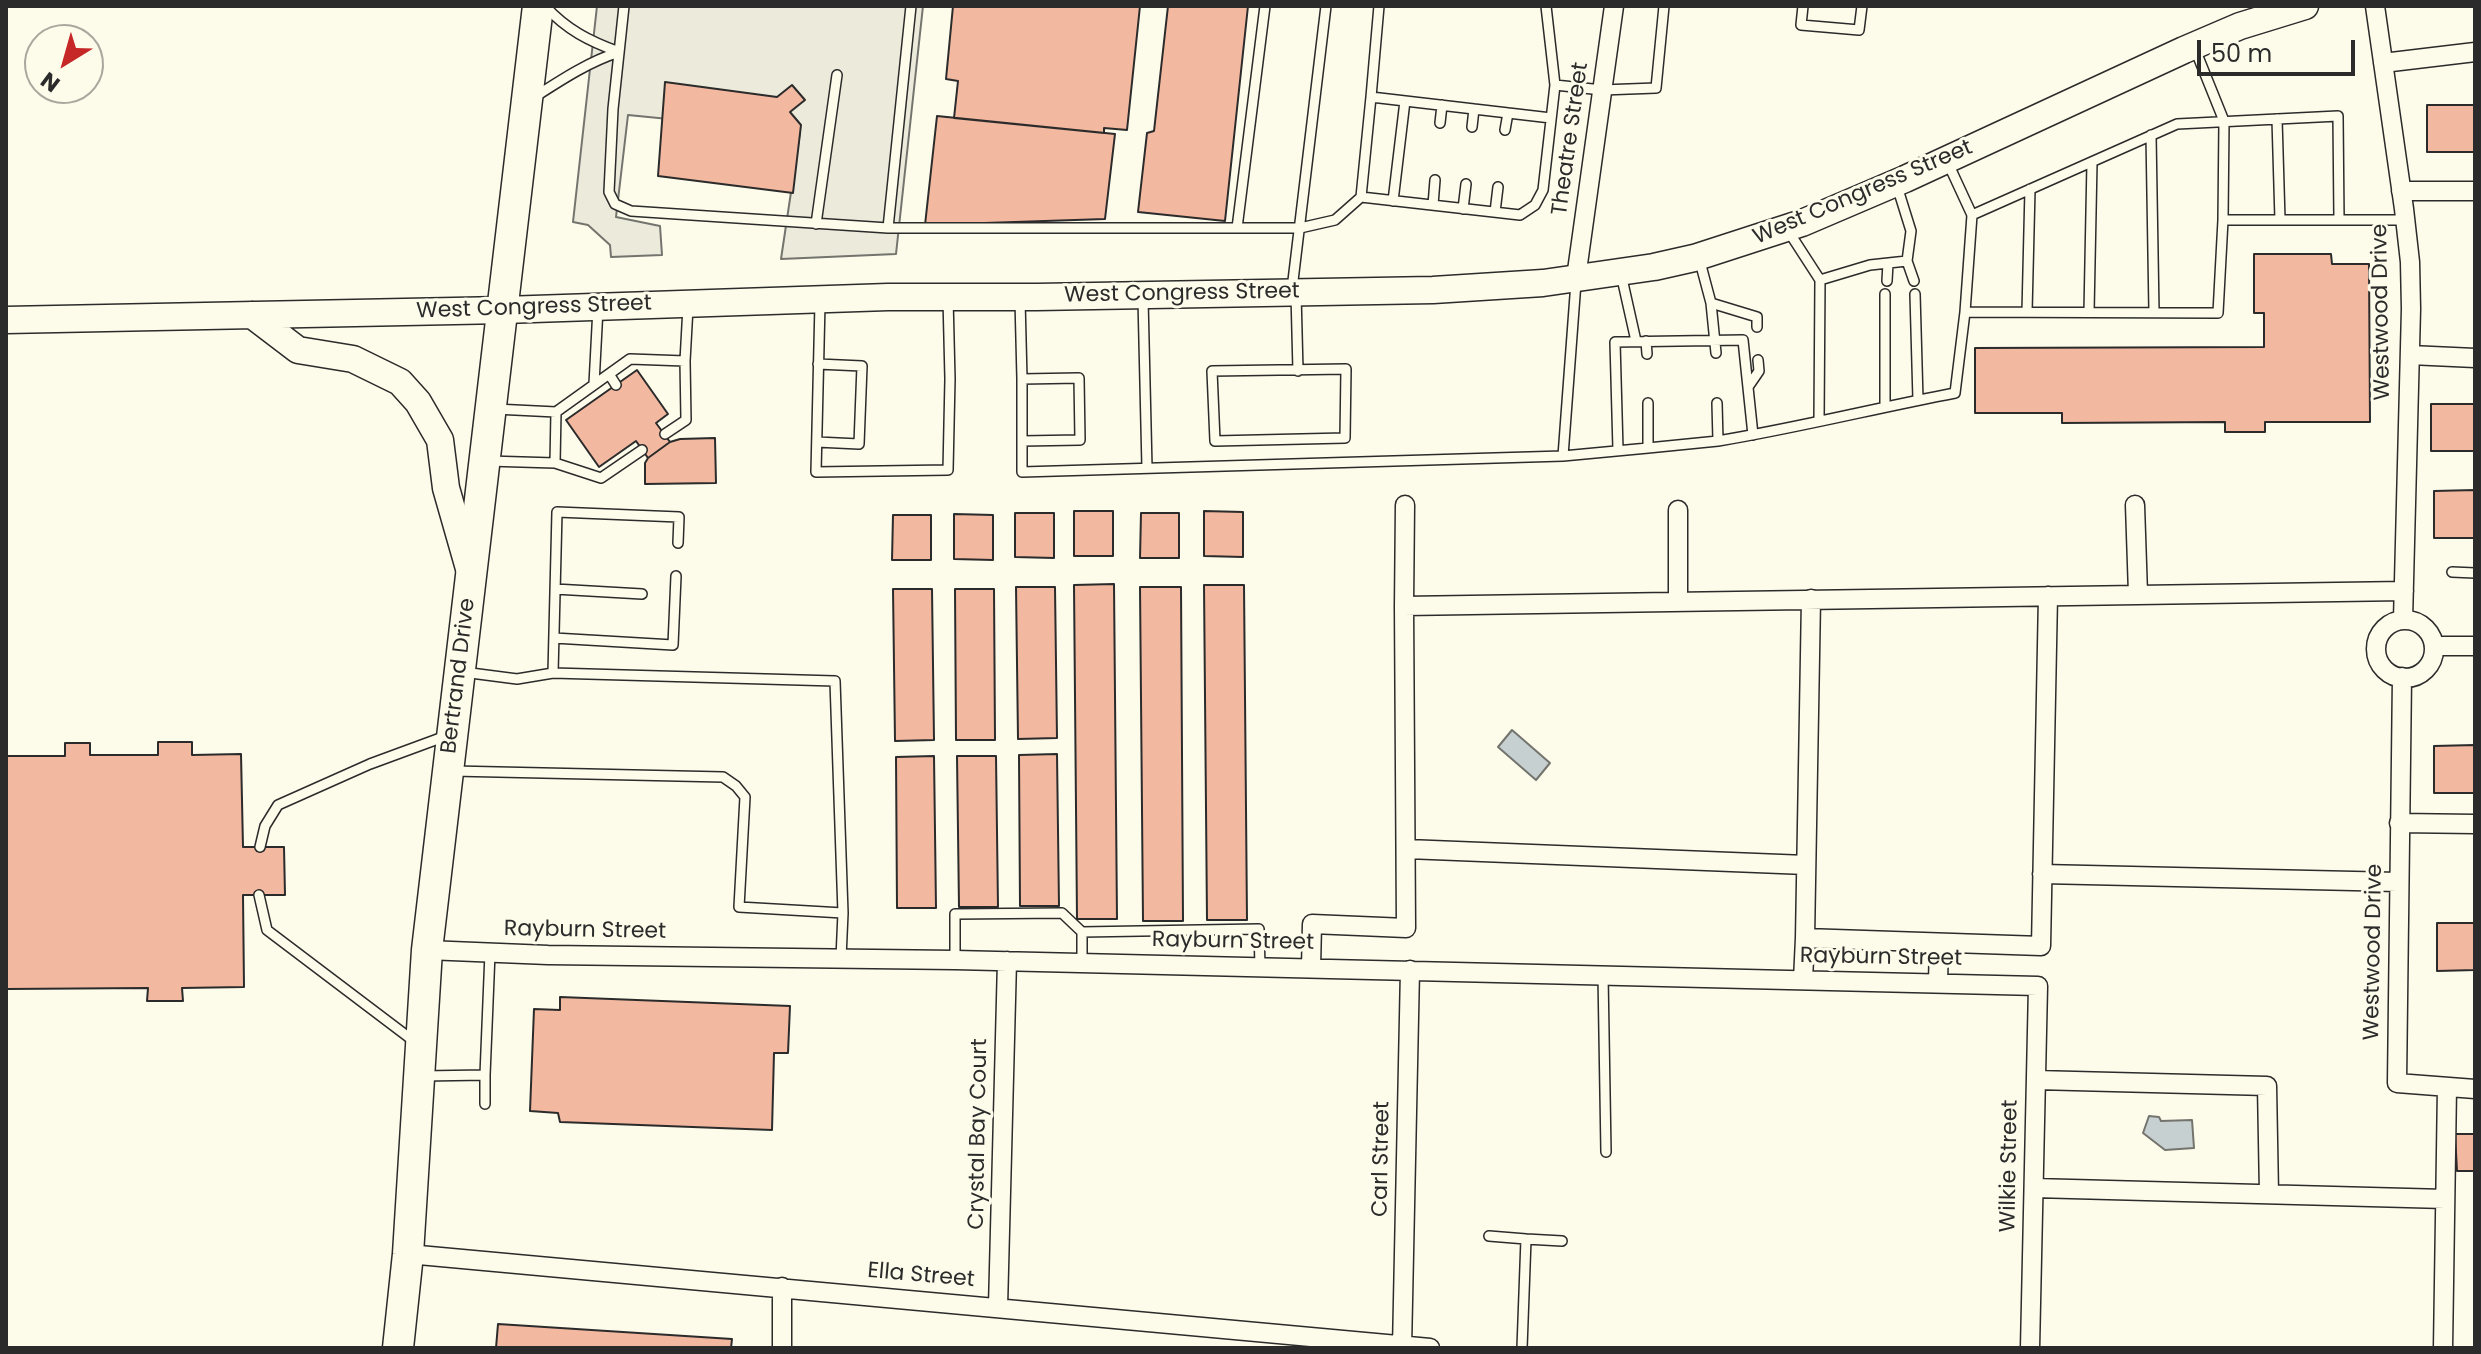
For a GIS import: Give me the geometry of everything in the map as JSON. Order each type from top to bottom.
[{"type":"main road","name":"Bertrand Drive","points":[[398,1348],[408,1254],[427,950],[538,6]]},
{"type":"main road","name":"West Congress Street","points":[[6,320],[504,310],[820,299],[1490,287],[1620,272],[1698,256],[1787,228],[1896,183],[2194,45],[2240,26],[2305,6]]},
{"type":"main road","points":[[252,315],[298,350],[353,359],[400,382],[418,402],[440,440],[446,488],[471,576]]},
{"type":"street","name":"Theatre Street","points":[[1576,278],[1614,6]]},
{"type":"street","name":"Westwood Drive","points":[[2375,6],[2410,262],[2403,620]]},
{"type":"street","points":[[2383,63],[2475,52]]},
{"type":"street","points":[[2401,191],[2475,191]]},
{"type":"street","points":[[2410,355],[2475,358]]},
{"type":"street","points":[[1311,968],[1312,924],[1406,928],[1405,505]]},
{"type":"street","points":[[2135,505],[2138,594]]},
{"type":"street","points":[[1678,510],[1678,601]]},
{"type":"street","points":[[1404,606],[2404,591]]},
{"type":"street","points":[[1805,938],[2041,946],[2048,596]]},
{"type":"street","points":[[1803,980],[1811,599]]},
{"type":"street","points":[[2403,620],[2422,625],[2429,632],[2434,646],[2432,660],[2420,674],[2402,677],[2393,675],[2380,663],[2376,645],[2385,627],[2403,620]]},
{"type":"street","points":[[2434,646],[2475,646]]},
{"type":"street","name":"Westwood Drive","points":[[2402,677],[2397,1083],[2447,1087]]},
{"type":"street","points":[[2399,823],[2475,824]]},
{"type":"street","points":[[1407,849],[1806,865]]},
{"type":"street","points":[[2042,874],[2398,882]]},
{"type":"street","points":[[1938,983],[1939,943]]},
{"type":"street","name":"Rayburn Street","points":[[427,950],[2038,986]]},
{"type":"street","name":"Crystal Bay Court","points":[[998,1307],[1007,961]]},
{"type":"street","name":"Carl Street","points":[[1402,1347],[1410,970]]},
{"type":"street","name":"Wilkie Street","points":[[2030,1348],[2038,986]]},
{"type":"street","points":[[2036,1080],[2267,1086],[2269,1194]]},
{"type":"street","points":[[2443,1348],[2447,1087],[2475,1089]]},
{"type":"street","points":[[2034,1188],[2445,1199]]},
{"type":"street","name":"Ella Street","points":[[408,1254],[1430,1348]]},
{"type":"street","points":[[782,1287],[782,1348]]},
{"type":"lane","points":[[545,6],[560,23],[584,39],[619,52]]},
{"type":"lane","points":[[624,6],[613,109],[609,192],[615,204],[631,211],[888,228],[1300,228],[1335,220],[1361,197],[1379,6]]},
{"type":"lane","points":[[888,228],[911,6]]},
{"type":"lane","points":[[1237,228],[1265,6]]},
{"type":"lane","points":[[1298,371],[1294,292],[1326,6]]},
{"type":"lane","points":[[1361,197],[1520,215],[1535,205],[1543,190],[1555,85],[1546,6]]},
{"type":"lane","points":[[1555,85],[1602,90],[1656,88],[1664,6]]},
{"type":"lane","points":[[1803,6],[1801,25],[1859,30],[1862,6]]},
{"type":"lane","points":[[1965,312],[2218,313],[2224,121],[2194,45]]},
{"type":"lane","points":[[527,102],[572,73],[619,52]]},
{"type":"lane","points":[[816,224],[837,75]]},
{"type":"lane","points":[[1371,97],[1551,118]]},
{"type":"lane","points":[[1393,201],[1405,101]]},
{"type":"lane","points":[[1440,123],[1442,105]]},
{"type":"lane","points":[[1472,127],[1474,109]]},
{"type":"lane","points":[[1505,130],[1508,113]]},
{"type":"lane","points":[[1972,215],[2177,124],[2338,116],[2339,220]]},
{"type":"lane","points":[[2277,119],[2280,220]]},
{"type":"lane","points":[[2151,135],[2154,312]]},
{"type":"lane","points":[[1020,296],[1022,472],[1563,456],[1718,441],[1955,393],[1972,215],[1946,160]]},
{"type":"lane","points":[[2089,312],[2092,162]]},
{"type":"lane","points":[[1433,205],[1435,180]]},
{"type":"lane","points":[[1896,183],[1911,231],[1907,261],[1914,281]]},
{"type":"lane","points":[[1463,209],[1466,184]]},
{"type":"lane","points":[[1495,212],[1498,187]]},
{"type":"lane","points":[[2027,312],[2030,189]]},
{"type":"lane","points":[[2223,220],[2405,220]]},
{"type":"lane","points":[[1787,228],[1820,280],[1819,420]]},
{"type":"lane","points":[[1698,256],[1711,303],[1716,353]]},
{"type":"lane","points":[[1820,280],[1870,265],[1907,261]]},
{"type":"lane","points":[[1887,281],[1888,263]]},
{"type":"lane","points":[[1620,272],[1647,354]]},
{"type":"lane","points":[[1563,456],[1576,278]]},
{"type":"lane","points":[[1885,294],[1885,407]]},
{"type":"lane","points":[[1915,294],[1918,400]]},
{"type":"lane","points":[[1143,295],[1147,468]]},
{"type":"lane","points":[[820,299],[816,472],[948,470],[948,297]]},
{"type":"lane","points":[[665,434],[686,420],[688,303]]},
{"type":"lane","points":[[1711,303],[1757,317],[1757,327]]},
{"type":"lane","points":[[594,384],[598,307]]},
{"type":"lane","points":[[1618,450],[1615,342],[1743,340],[1753,435]]},
{"type":"lane","points":[[492,409],[556,412],[630,359],[685,361]]},
{"type":"lane","points":[[1748,387],[1759,371],[1758,360]]},
{"type":"lane","points":[[817,442],[859,444],[862,366],[818,364]]},
{"type":"lane","points":[[1346,369],[1345,438],[1215,441],[1212,371],[1298,371],[1346,369]]},
{"type":"lane","points":[[609,374],[616,385]]},
{"type":"lane","points":[[1022,379],[1079,378],[1080,440],[1022,441]]},
{"type":"lane","points":[[576,397],[583,408]]},
{"type":"lane","points":[[1648,403],[1648,448]]},
{"type":"lane","points":[[1717,403],[1718,441]]},
{"type":"lane","points":[[555,463],[556,412]]},
{"type":"lane","points":[[485,461],[555,463],[601,478],[619,460],[642,450]]},
{"type":"lane","points":[[553,673],[557,512],[679,517],[678,543]]},
{"type":"lane","points":[[2452,572],[2475,573]]},
{"type":"lane","points":[[554,638],[673,645],[676,576]]},
{"type":"lane","points":[[555,589],[642,594]]},
{"type":"lane","points":[[459,671],[517,679],[553,673],[835,681],[843,913],[841,958]]},
{"type":"lane","points":[[260,847],[265,826],[278,805],[370,764],[452,734]]},
{"type":"lane","points":[[448,771],[723,777],[745,797],[739,907],[843,913]]},
{"type":"lane","points":[[259,895],[267,930],[421,1046]]},
{"type":"lane","points":[[955,960],[955,914],[1062,913],[1082,932],[1259,929],[1260,967]]},
{"type":"lane","points":[[1082,932],[1082,963]]},
{"type":"lane","points":[[485,1104],[490,953]]},
{"type":"lane","points":[[1603,975],[1606,1152]]},
{"type":"lane","points":[[419,1076],[485,1075]]},
{"type":"lane","points":[[1489,1236],[1562,1241]]},
{"type":"lane","points":[[1522,1348],[1526,1239]]},
{"type":"shaded area","points":[[597,6],[923,6],[896,254],[781,259],[800,132],[628,115],[616,217],[660,226],[662,255],[611,257],[610,245],[588,225],[573,222]]},
{"type":"shaded area","points":[[1512,730],[1550,763],[1536,780],[1498,747]]},
{"type":"shaded area","points":[[2149,1116],[2159,1117],[2161,1121],[2192,1120],[2194,1148],[2165,1150],[2143,1133]]},
{"type":"building","points":[[953,6],[1140,6],[1127,130],[1104,128],[1104,133],[954,118],[958,81],[946,79]]},
{"type":"building","points":[[1168,6],[1248,6],[1225,221],[1138,212],[1147,133],[1154,131]]},
{"type":"building","points":[[665,82],[777,97],[792,85],[805,100],[790,112],[801,125],[793,193],[658,176]]},
{"type":"building","points":[[2427,105],[2475,105],[2475,152],[2427,152]]},
{"type":"building","points":[[937,116],[1115,134],[1105,219],[925,225]]},
{"type":"building","points":[[2254,254],[2331,254],[2332,264],[2369,264],[2370,422],[2265,422],[2265,432],[2225,432],[2225,422],[2062,423],[2062,413],[1975,413],[1975,348],[2264,347],[2264,313],[2254,313]]},
{"type":"building","points":[[637,370],[668,414],[656,423],[670,442],[648,458],[636,441],[599,467],[566,420]]},
{"type":"building","points":[[2431,404],[2475,404],[2475,451],[2431,451]]},
{"type":"building","points":[[715,438],[716,483],[645,484],[645,463],[670,442]]},
{"type":"building","points":[[2475,490],[2475,538],[2434,538],[2434,491]]},
{"type":"building","points":[[1074,511],[1113,511],[1113,556],[1074,556]]},
{"type":"building","points":[[1204,511],[1243,512],[1243,557],[1204,556]]},
{"type":"building","points":[[1015,513],[1054,513],[1054,558],[1015,557]]},
{"type":"building","points":[[1141,513],[1179,513],[1179,558],[1140,558]]},
{"type":"building","points":[[954,514],[993,515],[993,560],[954,559]]},
{"type":"building","points":[[893,515],[931,515],[931,560],[892,560]]},
{"type":"building","points":[[1114,584],[1117,919],[1077,919],[1074,585]]},
{"type":"building","points":[[1204,585],[1244,585],[1247,920],[1207,920]]},
{"type":"building","points":[[1016,587],[1055,587],[1057,738],[1018,739]]},
{"type":"building","points":[[1140,587],[1181,587],[1183,921],[1143,921]]},
{"type":"building","points":[[893,589],[932,589],[934,740],[895,741]]},
{"type":"building","points":[[955,589],[994,589],[995,740],[956,740]]},
{"type":"building","points":[[158,742],[192,742],[192,755],[241,754],[243,847],[284,847],[285,895],[243,895],[244,987],[182,988],[183,1001],[147,1001],[148,988],[6,989],[6,756],[65,756],[65,743],[90,743],[90,755],[158,755]]},
{"type":"building","points":[[2475,745],[2475,793],[2434,793],[2434,746]]},
{"type":"building","points":[[1057,754],[1059,906],[1020,906],[1019,755]]},
{"type":"building","points":[[934,756],[936,908],[897,908],[896,757]]},
{"type":"building","points":[[957,756],[996,756],[998,907],[959,907]]},
{"type":"building","points":[[2437,923],[2475,923],[2475,970],[2437,971]]},
{"type":"building","points":[[560,997],[790,1006],[788,1053],[774,1053],[772,1130],[560,1122],[558,1113],[530,1111],[534,1009],[560,1010]]},
{"type":"building","points":[[2455,1134],[2475,1134],[2475,1171],[2457,1171]]},
{"type":"building","points":[[498,1324],[732,1339],[731,1348],[496,1348]]}]
